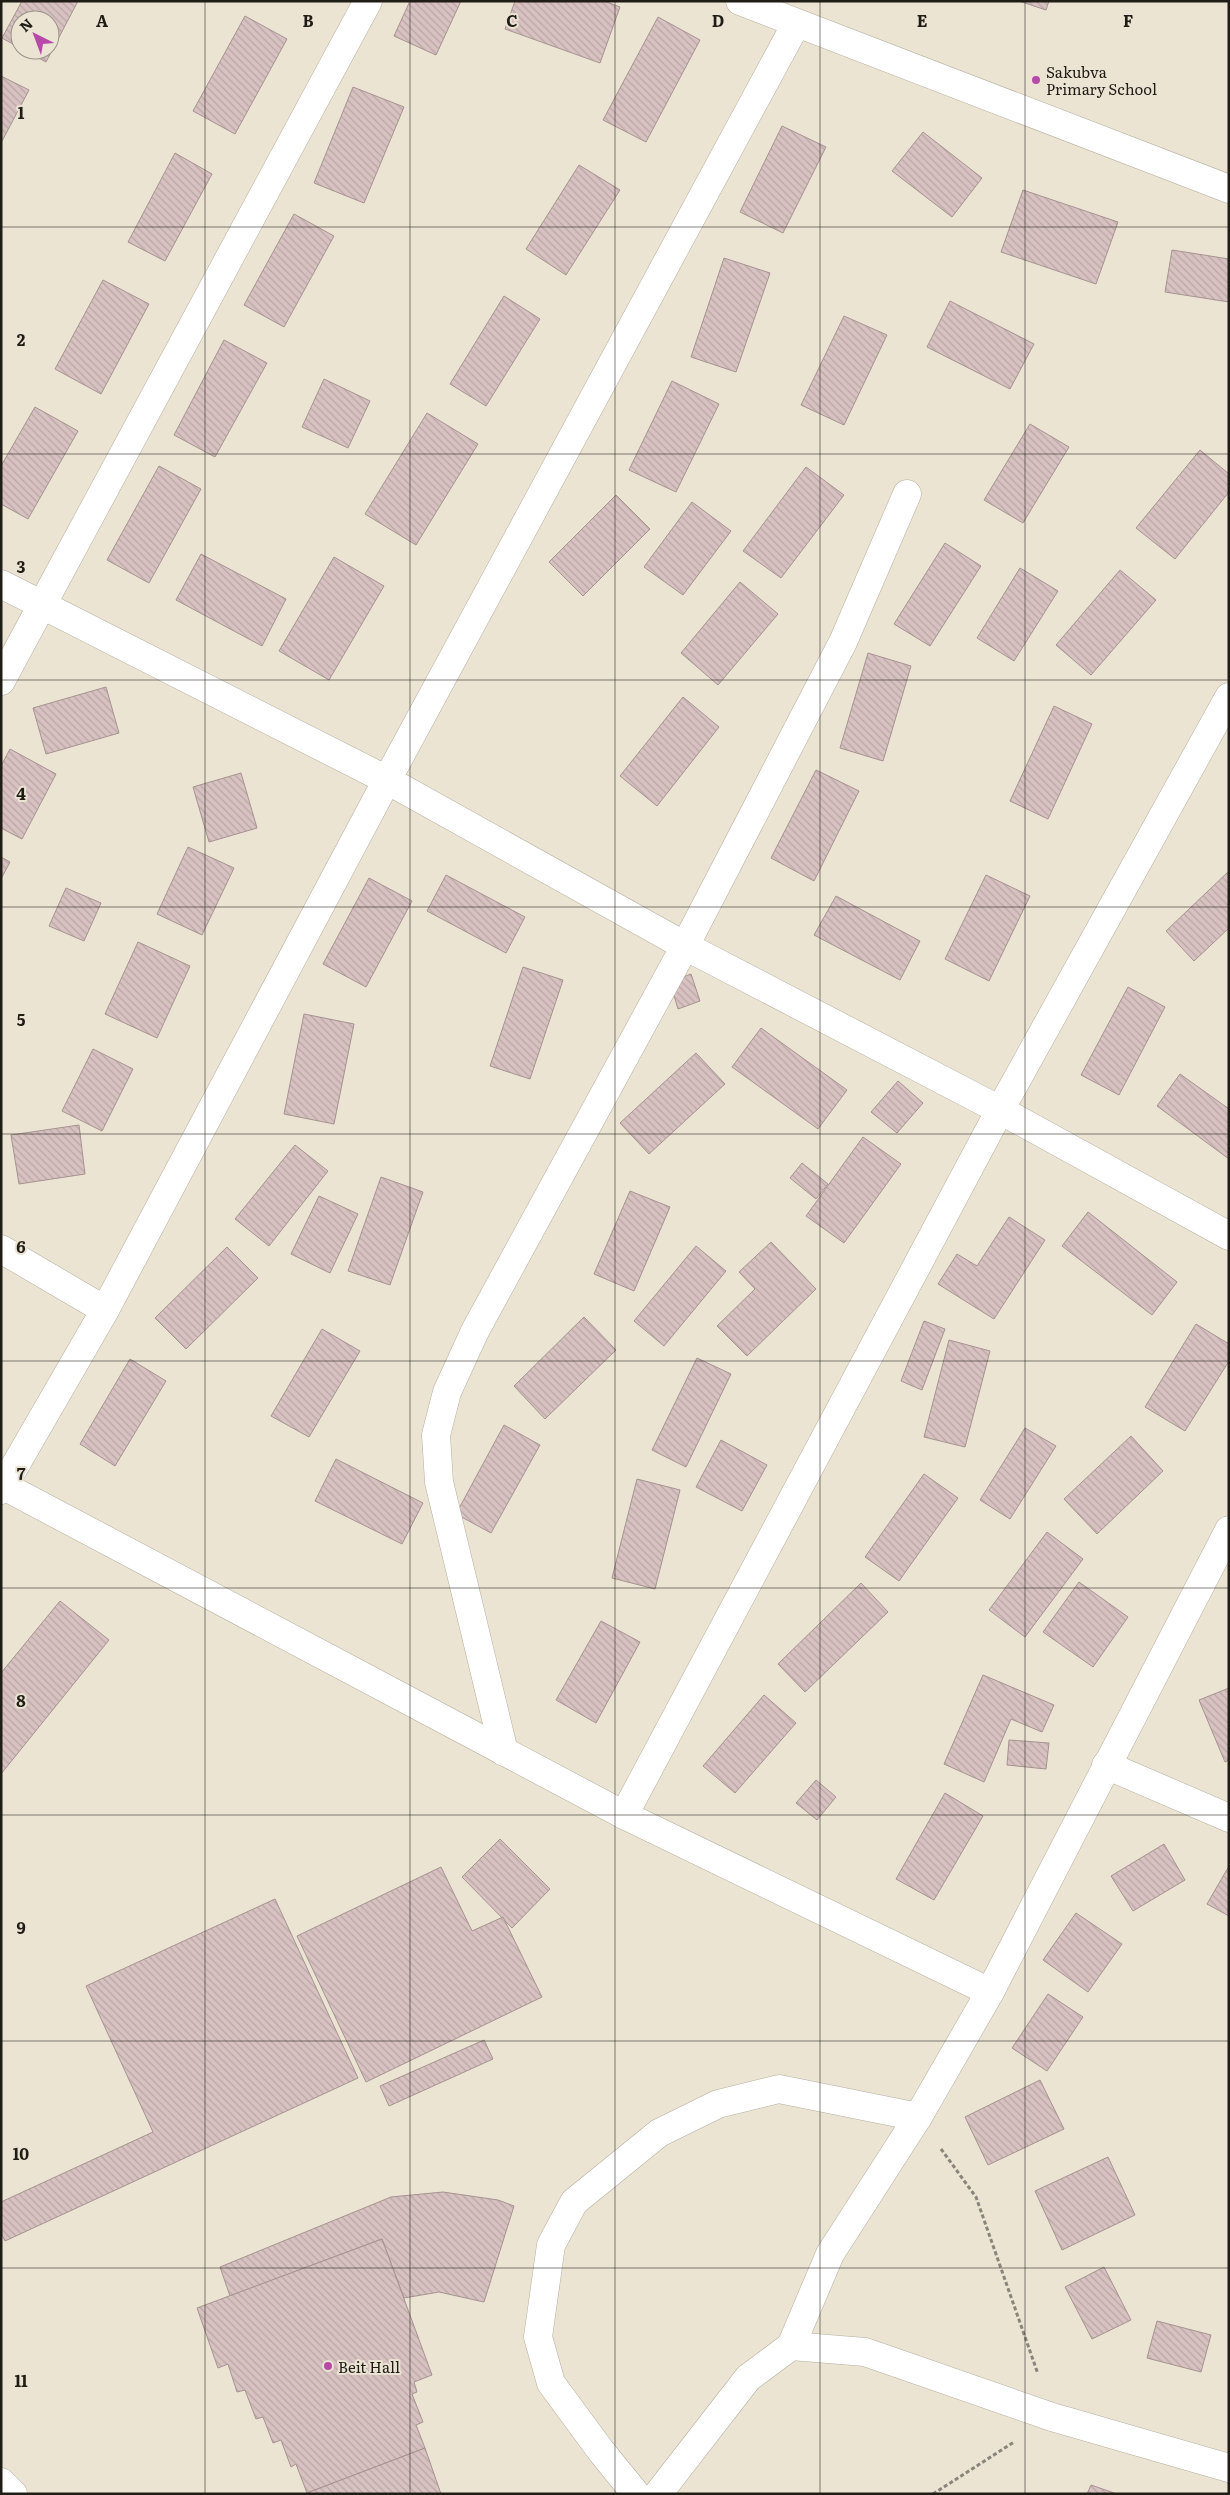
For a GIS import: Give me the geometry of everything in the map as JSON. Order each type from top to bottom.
[{"type":"street","points":[[1,681],[368,1]]},
{"type":"street","points":[[740,1],[1229,189]]},
{"type":"street","points":[[796,24],[387,780],[105,1310],[3,1488],[624,1815],[990,1992]]},
{"type":"street","points":[[504,1752],[439,1482],[436,1435],[447,1392],[475,1331],[686,946],[843,642],[907,494]]},
{"type":"street","points":[[1,584],[387,780],[686,946],[1000,1110],[1229,1236]]},
{"type":"street","points":[[624,1815],[1000,1110],[1229,697]]},
{"type":"street","points":[[1,1249],[105,1310]]},
{"type":"street","points":[[658,2494],[748,2378],[791,2346],[830,2254],[918,2116],[990,1992],[1229,1530]]},
{"type":"street","points":[[1106,1765],[1229,1818]]},
{"type":"street","points":[[636,2494],[601,2451],[551,2383],[538,2337],[551,2245],[574,2202],[659,2133],[718,2104],[779,2089],[918,2116]]},
{"type":"street","points":[[791,2346],[865,2352],[1052,2417],[1229,2468]]},
{"type":"street","points":[[1,2482],[13,2494]]},
{"type":"path","points":[[918,2116],[976,2197],[1020,2317],[1052,2417],[933,2494]]},
{"type":"building","points":[[22,1],[78,1],[60,35],[60,10],[17,10]]},
{"type":"building","points":[[410,1],[461,1],[436,55],[394,36]]},
{"type":"building","points":[[515,1],[604,1],[620,7],[600,63],[505,29]]},
{"type":"building","points":[[1019,1],[1049,1],[1046,10]]},
{"type":"building","points":[[245,16],[287,39],[235,134],[193,111]]},
{"type":"building","points":[[658,17],[700,40],[646,142],[603,120]]},
{"type":"building","points":[[10,23],[10,42],[2,38]]},
{"type":"building","points":[[1,76],[29,90],[1,143]]},
{"type":"building","points":[[353,87],[404,107],[364,203],[314,183]]},
{"type":"building","points":[[782,126],[826,147],[783,233],[740,212]]},
{"type":"building","points":[[923,132],[982,178],[952,217],[892,171]]},
{"type":"building","points":[[175,153],[212,174],[165,261],[128,242]]},
{"type":"building","points":[[579,165],[620,190],[566,275],[526,249]]},
{"type":"building","points":[[1023,190],[1118,222],[1096,284],[1001,252]]},
{"type":"building","points":[[294,214],[334,236],[284,327],[244,305]]},
{"type":"building","points":[[1172,250],[1229,259],[1229,302],[1165,292]]},
{"type":"building","points":[[724,258],[770,273],[736,372],[691,357]]},
{"type":"building","points":[[103,280],[149,304],[101,394],[55,369]]},
{"type":"building","points":[[504,296],[540,319],[486,406],[450,384]]},
{"type":"building","points":[[950,301],[1034,344],[1010,389],[927,347]]},
{"type":"building","points":[[844,316],[887,335],[844,425],[801,405]]},
{"type":"building","points":[[224,340],[267,363],[215,457],[174,435]]},
{"type":"building","points":[[324,379],[370,401],[348,448],[302,427]]},
{"type":"building","points":[[672,381],[719,404],[676,492],[629,470]]},
{"type":"building","points":[[35,407],[78,431],[28,519],[1,504],[1,466]]},
{"type":"building","points":[[427,413],[478,444],[416,545],[365,514]]},
{"type":"building","points":[[1030,424],[1069,447],[1023,523],[984,500]]},
{"type":"building","points":[[1200,450],[1229,474],[1229,492],[1175,559],[1136,528]]},
{"type":"building","points":[[159,466],[201,489],[149,583],[107,560]]},
{"type":"building","points":[[806,467],[844,495],[781,578],[743,551]]},
{"type":"building","points":[[616,495],[650,529],[583,596],[549,562]]},
{"type":"building","points":[[692,502],[731,531],[683,595],[644,567]]},
{"type":"building","points":[[945,543],[981,566],[930,646],[894,624]]},
{"type":"building","points":[[201,554],[286,599],[262,646],[176,600]]},
{"type":"building","points":[[334,557],[384,586],[329,680],[279,651]]},
{"type":"building","points":[[1020,568],[1058,591],[1014,661],[977,638]]},
{"type":"building","points":[[1120,570],[1156,600],[1091,675],[1056,645]]},
{"type":"building","points":[[740,582],[778,614],[718,685],[681,653]]},
{"type":"building","points":[[868,653],[911,666],[883,761],[840,748]]},
{"type":"building","points":[[106,687],[119,733],[46,754],[33,708]]},
{"type":"building","points":[[683,697],[719,727],[657,806],[620,776]]},
{"type":"building","points":[[1054,706],[1092,724],[1048,819],[1010,801]]},
{"type":"building","points":[[10,749],[56,774],[22,839],[1,828],[1,766]]},
{"type":"building","points":[[816,770],[859,791],[814,881],[771,858]]},
{"type":"building","points":[[241,773],[257,828],[209,842],[193,787]]},
{"type":"building","points":[[188,847],[234,868],[202,935],[157,914]]},
{"type":"building","points":[[1,857],[10,862],[1,879]]},
{"type":"building","points":[[1229,871],[1229,928],[1194,961],[1166,931]]},
{"type":"building","points":[[446,875],[525,917],[506,953],[427,911]]},
{"type":"building","points":[[986,875],[1030,896],[989,981],[945,959]]},
{"type":"building","points":[[369,878],[412,901],[366,987],[323,964]]},
{"type":"building","points":[[66,888],[101,903],[84,941],[49,926]]},
{"type":"building","points":[[836,896],[920,941],[900,980],[814,935]]},
{"type":"building","points":[[138,942],[190,966],[157,1038],[105,1014]]},
{"type":"building","points":[[523,967],[563,980],[530,1079],[490,1066]]},
{"type":"building","points":[[691,974],[700,1001],[678,1009],[670,982]]},
{"type":"building","points":[[1128,987],[1165,1007],[1119,1095],[1081,1075]]},
{"type":"building","points":[[304,1014],[354,1024],[334,1124],[284,1114]]},
{"type":"building","points":[[761,1028],[847,1090],[818,1129],[732,1067]]},
{"type":"building","points":[[93,1049],[133,1069],[102,1131],[62,1111]]},
{"type":"building","points":[[696,1053],[725,1084],[649,1154],[620,1123]]},
{"type":"building","points":[[1180,1074],[1229,1109],[1229,1159],[1157,1106]]},
{"type":"building","points":[[898,1081],[923,1103],[897,1133],[871,1112]]},
{"type":"building","points":[[79,1125],[85,1174],[19,1184],[11,1135]]},
{"type":"building","points":[[863,1137],[901,1164],[844,1243],[806,1216]]},
{"type":"building","points":[[295,1145],[328,1171],[269,1246],[235,1219]]},
{"type":"building","points":[[802,1163],[828,1184],[816,1199],[790,1178]]},
{"type":"building","points":[[381,1177],[423,1192],[390,1285],[348,1271]]},
{"type":"building","points":[[630,1191],[670,1207],[634,1291],[594,1274]]},
{"type":"building","points":[[319,1196],[358,1214],[330,1273],[291,1254]]},
{"type":"building","points":[[1088,1212],[1177,1282],[1152,1315],[1062,1246]]},
{"type":"building","points":[[1009,1217],[1045,1240],[994,1319],[938,1284],[957,1254],[977,1266]]},
{"type":"building","points":[[771,1242],[816,1289],[747,1356],[717,1326],[755,1289],[739,1272]]},
{"type":"building","points":[[696,1246],[726,1271],[664,1346],[634,1321]]},
{"type":"building","points":[[227,1247],[258,1278],[186,1349],[155,1318]]},
{"type":"building","points":[[584,1317],[616,1350],[545,1419],[514,1386]]},
{"type":"building","points":[[924,1321],[945,1329],[922,1390],[901,1381]]},
{"type":"building","points":[[1196,1324],[1229,1344],[1229,1361],[1185,1431],[1145,1407]]},
{"type":"building","points":[[322,1329],[360,1351],[309,1437],[271,1416]]},
{"type":"building","points":[[949,1340],[990,1351],[965,1447],[924,1437]]},
{"type":"building","points":[[697,1358],[731,1374],[686,1467],[652,1450]]},
{"type":"building","points":[[130,1359],[166,1381],[115,1466],[80,1444]]},
{"type":"building","points":[[504,1425],[540,1445],[491,1533],[456,1514]]},
{"type":"building","points":[[1025,1428],[1056,1446],[1010,1519],[980,1500]]},
{"type":"building","points":[[1131,1436],[1163,1471],[1097,1534],[1064,1499]]},
{"type":"building","points":[[721,1440],[767,1465],[742,1511],[696,1487]]},
{"type":"building","points":[[336,1459],[423,1503],[402,1544],[315,1501]]},
{"type":"building","points":[[924,1474],[958,1498],[899,1581],[865,1557]]},
{"type":"building","points":[[637,1479],[680,1490],[655,1589],[612,1578]]},
{"type":"building","points":[[1047,1532],[1083,1559],[1025,1637],[989,1610]]},
{"type":"building","points":[[1079,1582],[1128,1617],[1093,1667],[1043,1632]]},
{"type":"building","points":[[861,1583],[888,1612],[805,1692],[778,1664]]},
{"type":"building","points":[[60,1601],[109,1640],[1,1774],[1,1673]]},
{"type":"building","points":[[601,1621],[640,1642],[596,1723],[556,1700]]},
{"type":"building","points":[[983,1675],[1054,1705],[1042,1732],[1011,1719],[984,1782],[944,1764]]},
{"type":"building","points":[[1229,1688],[1229,1760],[1225,1762],[1199,1700]]},
{"type":"building","points":[[764,1695],[796,1723],[735,1793],[703,1766]]},
{"type":"building","points":[[1009,1740],[1049,1743],[1046,1769],[1007,1765]]},
{"type":"building","points":[[816,1780],[836,1797],[817,1820],[796,1803]]},
{"type":"building","points":[[945,1793],[983,1816],[934,1900],[896,1879]]},
{"type":"building","points":[[500,1839],[550,1889],[512,1928],[462,1877]]},
{"type":"building","points":[[1164,1844],[1185,1880],[1133,1911],[1111,1876]]},
{"type":"building","points":[[1229,1866],[1229,1916],[1207,1904]]},
{"type":"building","points":[[441,1867],[472,1931],[503,1917],[542,1997],[366,2082],[297,1936]]},
{"type":"building","points":[[275,1899],[358,2078],[5,2241],[1,2233],[1,2202],[153,2132],[86,1986]]},
{"type":"building","points":[[1076,1913],[1122,1944],[1088,1992],[1043,1960]]},
{"type":"building","points":[[1048,1994],[1083,2017],[1047,2071],[1012,2048]]},
{"type":"building","points":[[484,2040],[493,2059],[389,2106],[380,2086]]},
{"type":"building","points":[[1040,2080],[1064,2129],[988,2165],[965,2117]]},
{"type":"building","points":[[1108,2157],[1135,2215],[1062,2250],[1035,2191]]},
{"type":"building","points":[[443,2192],[498,2200],[514,2206],[484,2302],[439,2292],[404,2298],[382,2239],[230,2296],[220,2267],[391,2197]]},
{"type":"building","name":"Beit Hall","points":[[382,2239],[432,2375],[414,2382],[417,2392],[412,2394],[423,2422],[416,2425],[425,2448],[307,2493],[296,2464],[291,2467],[281,2440],[273,2443],[263,2417],[256,2419],[245,2390],[237,2392],[228,2364],[218,2368],[197,2308]]},
{"type":"building","points":[[1104,2267],[1131,2320],[1092,2339],[1065,2287]]},
{"type":"building","points":[[1157,2321],[1211,2335],[1201,2372],[1147,2358]]},
{"type":"building","points":[[425,2448],[441,2494],[307,2494],[307,2493]]},
{"type":"building","points":[[1091,2485],[1117,2494],[1087,2494]]},
{"type":"place","name":"Sakubva Primary School","points":[[1036,80]]},
{"type":"place","name":"Beit Hall","points":[[328,2366]]}]
